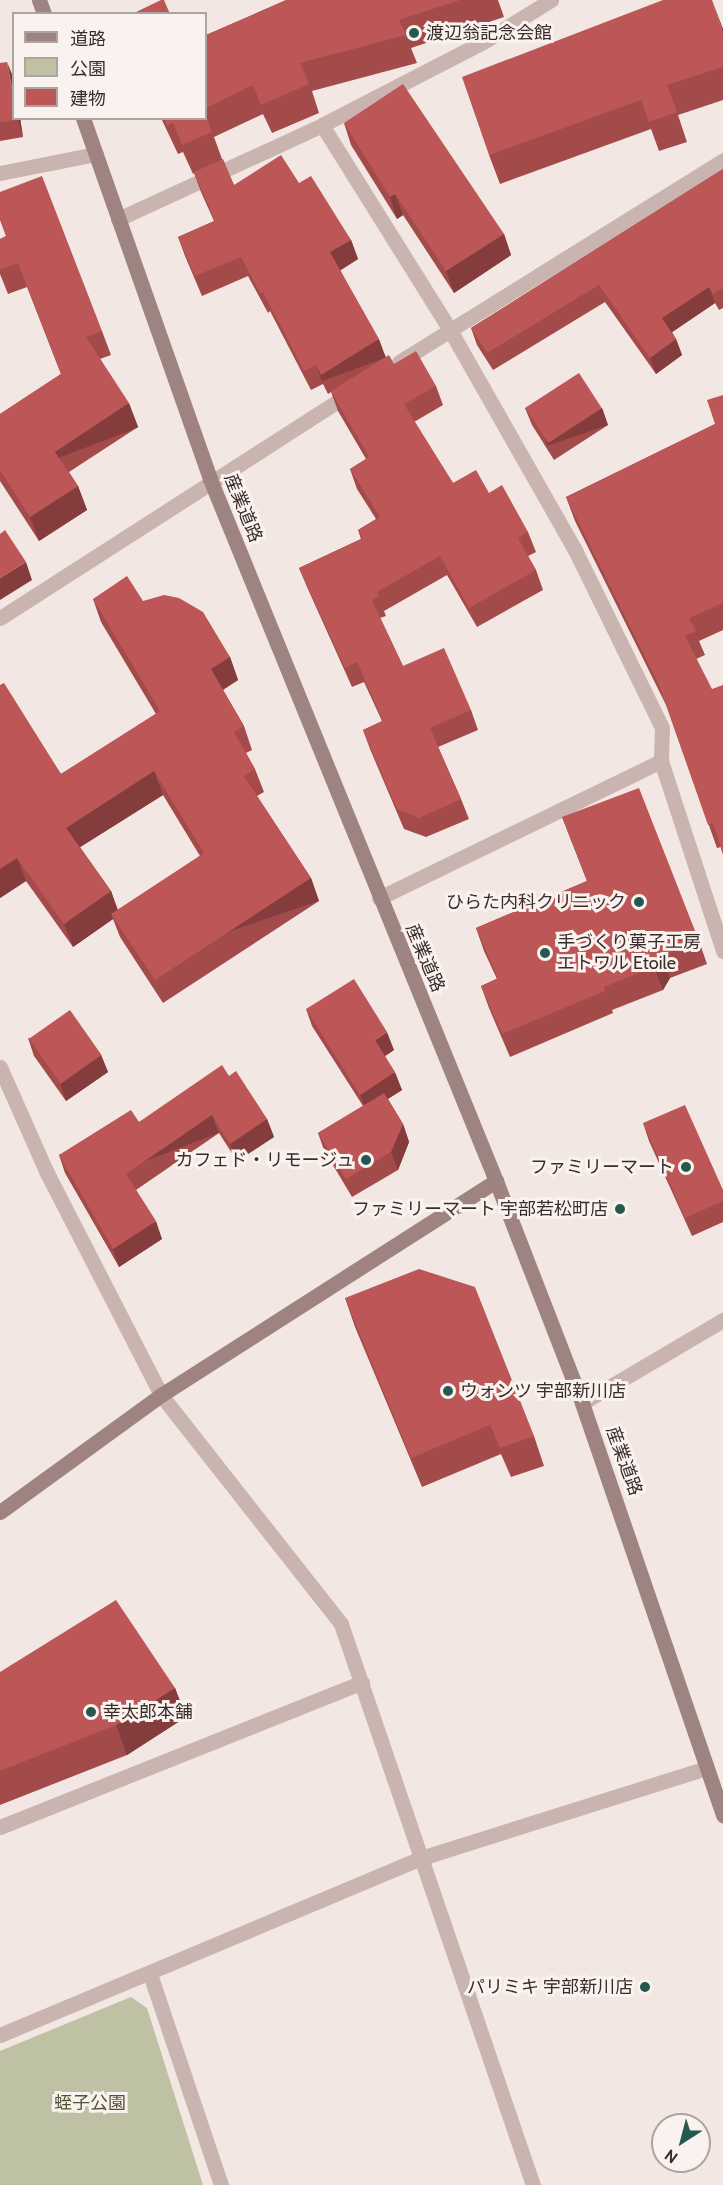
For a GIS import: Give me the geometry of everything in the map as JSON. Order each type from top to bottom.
[{"type":"street","points":[[118,219],[322,125],[483,42],[551,0]]},
{"type":"street","name":"産業道路","points":[[83,120],[210,479],[496,1181],[582,1403],[723,1816]]},
{"type":"street","points":[[322,125],[450,330],[574,548],[662,728],[662,761],[723,951]]},
{"type":"street","points":[[0,173],[96,154]]},
{"type":"street","points":[[390,368],[723,160]]},
{"type":"street","points":[[0,618],[210,479],[360,387]]},
{"type":"street","points":[[379,898],[662,761]]},
{"type":"street","points":[[0,1067],[46,1171],[161,1395],[341,1624],[533,2185]]},
{"type":"street","points":[[0,1512],[161,1395],[496,1181]]},
{"type":"street","points":[[582,1403],[723,1320]]},
{"type":"street","points":[[0,1827],[362,1682]]},
{"type":"street","points":[[0,2035],[150,1974],[421,1858],[706,1768]]},
{"type":"street","points":[[150,1974],[221,2185]]},
{"type":"green space","name":"蛭子公園","points":[[131,1997],[147,2008],[203,2185],[0,2185],[0,2051]]},
{"type":"building","points":[[164,0],[169,12],[136,12]]},
{"type":"building","points":[[287,0],[460,0],[399,20],[406,35],[300,63],[309,84],[261,105],[253,85],[207,108],[207,35]]},
{"type":"building","points":[[663,0],[712,0],[723,33],[723,67],[667,85],[677,112],[649,122],[641,100],[489,155],[462,77]]},
{"type":"building","points":[[7,62],[12,88],[12,120],[17,120],[0,122],[0,63]]},
{"type":"building","points":[[403,84],[504,234],[446,271],[395,194],[390,197],[344,123]]},
{"type":"building","points":[[207,119],[212,132],[182,145],[173,123],[167,126],[165,120]]},
{"type":"building","points":[[281,155],[299,183],[311,176],[351,240],[330,252],[379,339],[321,375],[316,365],[304,371],[263,292],[260,293],[241,257],[195,276],[178,237],[215,221],[194,172],[223,159],[234,185]]},
{"type":"building","points":[[723,169],[723,288],[713,294],[709,287],[662,318],[676,339],[650,358],[599,285],[487,353],[471,328]]},
{"type":"building","points":[[42,176],[102,331],[86,337],[129,403],[55,452],[78,486],[30,517],[0,470],[0,414],[61,374],[18,263],[0,270],[0,239],[7,236],[0,219],[0,192]]},
{"type":"building","points":[[416,351],[436,386],[404,404],[453,483],[476,470],[489,493],[502,485],[528,532],[518,538],[536,570],[469,608],[440,556],[377,592],[379,596],[372,600],[403,666],[444,648],[471,710],[430,728],[461,799],[419,818],[397,809],[363,730],[383,721],[357,662],[345,668],[299,568],[363,538],[358,530],[380,517],[350,469],[369,457],[331,391],[389,355],[394,364]]},
{"type":"building","points":[[579,373],[602,408],[548,443],[525,408]]},
{"type":"building","points":[[723,395],[723,603],[689,618],[696,631],[685,636],[712,689],[723,685],[723,855],[713,823],[708,825],[659,685],[566,497],[715,424],[707,400]]},
{"type":"building","points":[[5,530],[26,562],[0,578],[0,534]]},
{"type":"building","points":[[127,576],[143,601],[164,595],[179,598],[203,612],[230,657],[211,669],[244,726],[234,732],[255,769],[244,776],[311,878],[155,980],[111,914],[204,853],[154,771],[66,828],[111,891],[64,924],[17,858],[0,869],[0,685],[4,683],[61,774],[160,711],[93,599]]},
{"type":"building","points":[[639,788],[699,941],[662,955],[654,967],[604,987],[605,991],[502,1034],[481,986],[498,978],[476,928],[587,881],[562,817]]},
{"type":"building","points":[[354,979],[387,1032],[375,1040],[395,1072],[360,1095],[306,1009]]},
{"type":"building","points":[[70,1010],[102,1055],[61,1084],[29,1039]]},
{"type":"building","points":[[222,1065],[229,1076],[236,1071],[267,1119],[230,1144],[212,1115],[126,1174],[156,1221],[113,1249],[59,1155],[131,1110],[139,1122]]},
{"type":"building","name":"カフェド・リモージュ","points":[[384,1093],[403,1124],[391,1152],[346,1179],[318,1133]]},
{"type":"building","name":"ファミリーマート","points":[[685,1105],[723,1190],[723,1201],[685,1218],[643,1123]]},
{"type":"building","name":"ウォンツ 宇部新川店","points":[[419,1269],[475,1287],[534,1436],[500,1448],[490,1425],[411,1458],[345,1298]]},
{"type":"building","name":"幸太郎本舗","points":[[116,1600],[175,1688],[116,1725],[0,1771],[0,1672]]},
{"type":"place","name":"渡辺翁記念会館","points":[[414,33]]},
{"type":"place","name":"ひらた内科クリニック","points":[[639,902]]},
{"type":"place","name":"手づくり菓子工房 エトワル Etoile","points":[[545,953]]},
{"type":"place","name":"カフェド・リモージュ","points":[[366,1160]]},
{"type":"place","name":"ファミリーマート","points":[[686,1167]]},
{"type":"place","name":"ファミリーマート 宇部若松町店","points":[[620,1209]]},
{"type":"place","name":"ウォンツ 宇部新川店","points":[[448,1391]]},
{"type":"place","name":"幸太郎本舗","points":[[91,1712]]},
{"type":"place","name":"パリミキ 宇部新川店","points":[[645,1987]]}]
